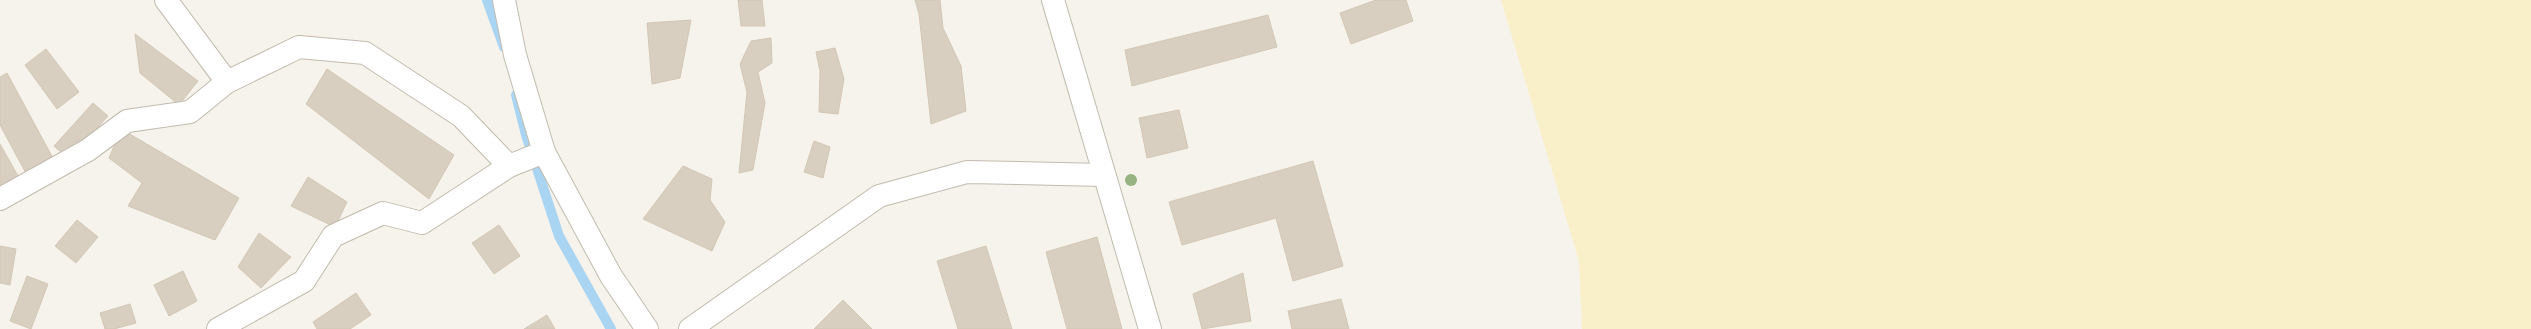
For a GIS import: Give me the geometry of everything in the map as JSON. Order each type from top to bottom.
[{"type":"street","points":[[166,0],[227,82]]},
{"type":"street","points":[[504,0],[516,55],[544,152],[611,276],[647,329]]},
{"type":"street","points":[[1053,0],[1150,329]]},
{"type":"street","points":[[0,199],[88,150],[127,120],[190,112],[227,82],[299,47],[365,53],[461,116],[509,166]]},
{"type":"street","points":[[218,329],[304,281],[333,236],[384,213],[422,223],[509,166],[544,152]]},
{"type":"street","points":[[690,329],[879,196],[967,172],[1104,175]]},
{"type":"sand","points":[[1501,0],[2531,0],[2531,329],[1582,329],[1579,261]]},
{"type":"building","points":[[738,0],[762,0],[765,26],[741,26]]},
{"type":"building","points":[[915,0],[940,0],[943,28],[961,66],[966,111],[931,124],[919,14]]},
{"type":"building","points":[[1376,0],[1406,0],[1413,21],[1351,44],[1340,13]]},
{"type":"building","points":[[1268,15],[1277,47],[1132,86],[1125,50]]},
{"type":"building","points":[[691,20],[680,78],[652,84],[647,23]]},
{"type":"building","points":[[135,34],[198,81],[179,105],[140,73]]},
{"type":"building","points":[[771,38],[772,63],[758,72],[765,103],[753,170],[739,173],[747,92],[740,64],[751,41]]},
{"type":"building","points":[[835,48],[844,79],[838,114],[819,112],[820,71],[816,52]]},
{"type":"building","points":[[46,49],[79,92],[57,109],[25,65]]},
{"type":"building","points":[[327,69],[454,155],[429,199],[306,104]]},
{"type":"building","points":[[7,73],[55,162],[28,177],[0,125],[0,77]]},
{"type":"building","points":[[93,103],[108,116],[69,159],[54,146]]},
{"type":"building","points":[[1179,110],[1188,148],[1147,158],[1139,118]]},
{"type":"building","points":[[121,129],[239,198],[215,240],[128,206],[142,183],[109,158]]},
{"type":"building","points":[[814,141],[830,147],[823,178],[804,172]]},
{"type":"building","points":[[0,144],[18,176],[0,187]]},
{"type":"building","points":[[1313,161],[1343,266],[1293,281],[1276,218],[1182,245],[1169,202]]},
{"type":"building","points":[[683,166],[712,179],[710,200],[725,222],[712,251],[643,219]]},
{"type":"building","points":[[308,177],[347,202],[335,227],[291,206]]},
{"type":"building","points":[[77,220],[98,237],[76,263],[55,246]]},
{"type":"building","points":[[499,225],[520,256],[494,274],[472,243]]},
{"type":"building","points":[[259,233],[291,257],[261,288],[238,267]]},
{"type":"building","points":[[1097,237],[1122,329],[1067,329],[1046,252]]},
{"type":"building","points":[[0,246],[16,249],[10,285],[0,283]]},
{"type":"building","points":[[986,246],[1012,329],[958,329],[937,261]]},
{"type":"building","points":[[183,271],[197,301],[169,316],[154,285]]},
{"type":"building","points":[[1243,273],[1251,321],[1202,329],[1193,294]]},
{"type":"building","points":[[27,276],[48,284],[31,329],[10,321]]},
{"type":"building","points":[[356,293],[371,315],[350,329],[317,329],[313,322]]},
{"type":"building","points":[[1341,299],[1349,329],[1292,329],[1288,311]]},
{"type":"building","points":[[843,300],[872,329],[814,329]]},
{"type":"building","points":[[130,304],[136,323],[114,329],[105,329],[100,313]]},
{"type":"building","points":[[547,315],[555,329],[524,329]]},
{"type":"waterway","points":[[487,0],[504,47]]},
{"type":"waterway","points":[[516,95],[526,135],[559,236],[611,329]]}]
